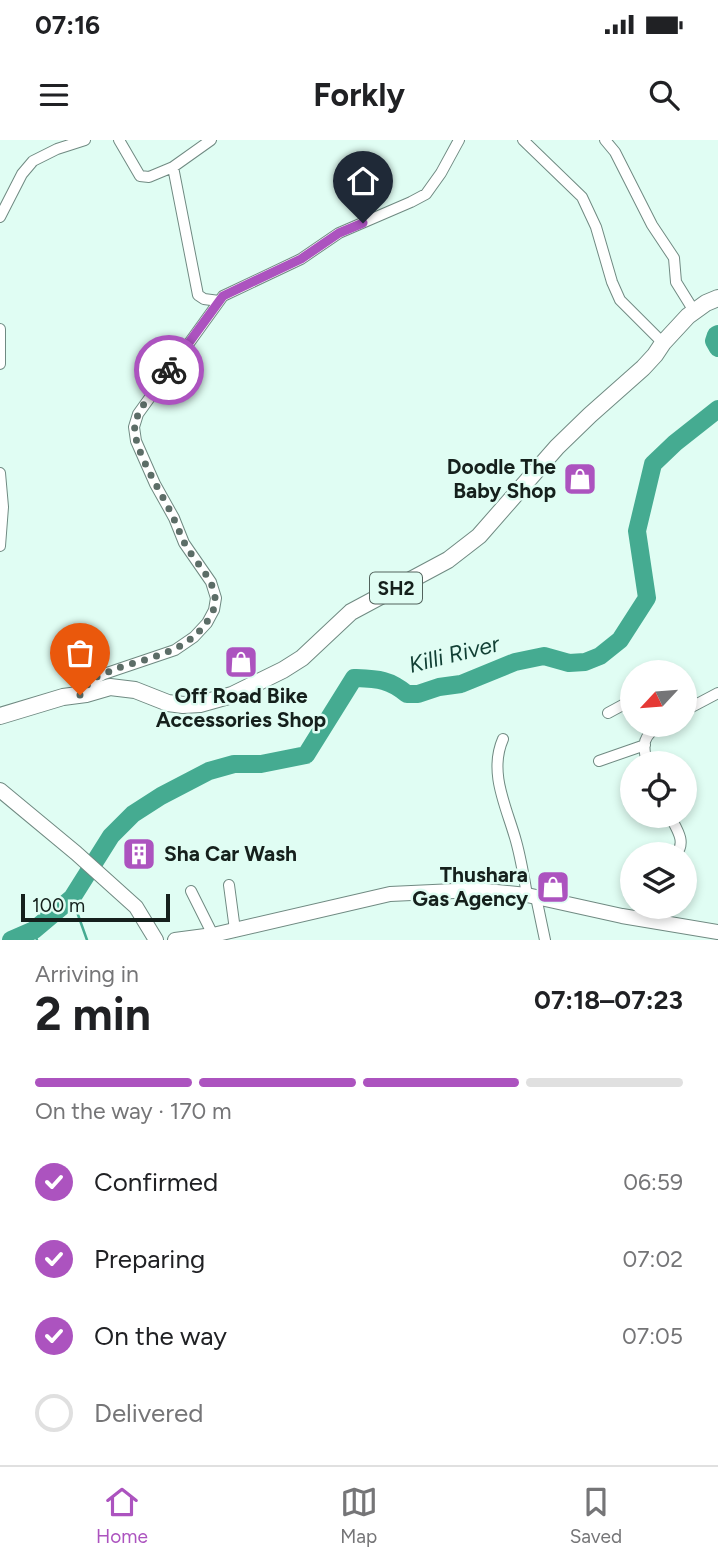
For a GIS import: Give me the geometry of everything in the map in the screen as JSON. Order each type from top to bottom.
[{"type":"main road","name":"SH2","points":[[0,716],[63,697],[110,687],[135,690],[168,703],[200,704],[232,695],[302,658],[351,612],[448,560],[479,536],[557,447],[643,368],[694,312],[718,298]]},
{"type":"main road","points":[[0,790],[136,907],[156,940]]},
{"type":"main road","points":[[180,940],[390,894],[476,890],[532,896],[620,916]]},
{"type":"main road","points":[[672,919],[718,932]]},
{"type":"street","points":[[0,217],[22,174],[33,161],[57,149],[85,140]]},
{"type":"street","points":[[119,140],[140,176],[149,177],[173,167],[211,140]]},
{"type":"street","points":[[80,695],[90,682],[104,674],[174,650],[194,637],[214,610],[216,598],[211,582],[184,543],[135,441],[134,427],[138,414],[223,296],[301,259],[339,233],[426,194],[459,140]]},
{"type":"street","points":[[523,140],[582,197],[596,227],[620,300],[663,343]]},
{"type":"street","points":[[605,140],[615,152],[652,225],[674,258],[676,282],[694,312]]},
{"type":"street","points":[[173,167],[198,295],[204,299],[219,301]]},
{"type":"street","points":[[0,329],[0,364]]},
{"type":"street","points":[[0,473],[3,507],[0,546]]},
{"type":"street","points":[[697,702],[718,693]]},
{"type":"street","points":[[608,713],[620,706]]},
{"type":"street","points":[[646,737],[646,751]]},
{"type":"street","points":[[503,739],[497,756],[500,792],[545,940]]},
{"type":"street","points":[[599,761],[645,745]]},
{"type":"street","points":[[229,885],[234,930]]},
{"type":"street","points":[[191,891],[212,935]]},
{"type":"waterway","name":"Killi River","points":[[718,334],[714,341],[718,348]]},
{"type":"waterway","name":"Killi River","points":[[11,940],[34,930],[72,898],[111,836],[133,814],[161,796],[209,771],[234,764],[261,764],[306,755],[354,678],[383,681],[407,694],[418,694],[461,684],[515,662],[544,656],[569,663],[585,662],[600,656],[620,640],[647,598],[637,531],[653,464],[718,409]]},
{"type":"waterway","points":[[72,898],[87,940]]},
{"type":"waterway","points":[[34,930],[37,940]]},
{"type":"way so far","points":[[80,695],[90,682],[104,674],[174,650],[194,637],[214,610],[216,598],[211,582],[184,543],[135,441],[134,427],[138,414],[169,370]]},
{"type":"place","name":"Doodle The Baby Shop","points":[[580,479]]},
{"type":"place","name":"Off Road Bike Accessories Shop","points":[[241,662]]},
{"type":"place","name":"Sha Car Wash","points":[[139,854]]},
{"type":"place","name":"Thushara Gas Agency","points":[[553,887]]},
{"type":"route","points":[[169,370],[223,296],[301,259],[339,233],[363,223]]}]
